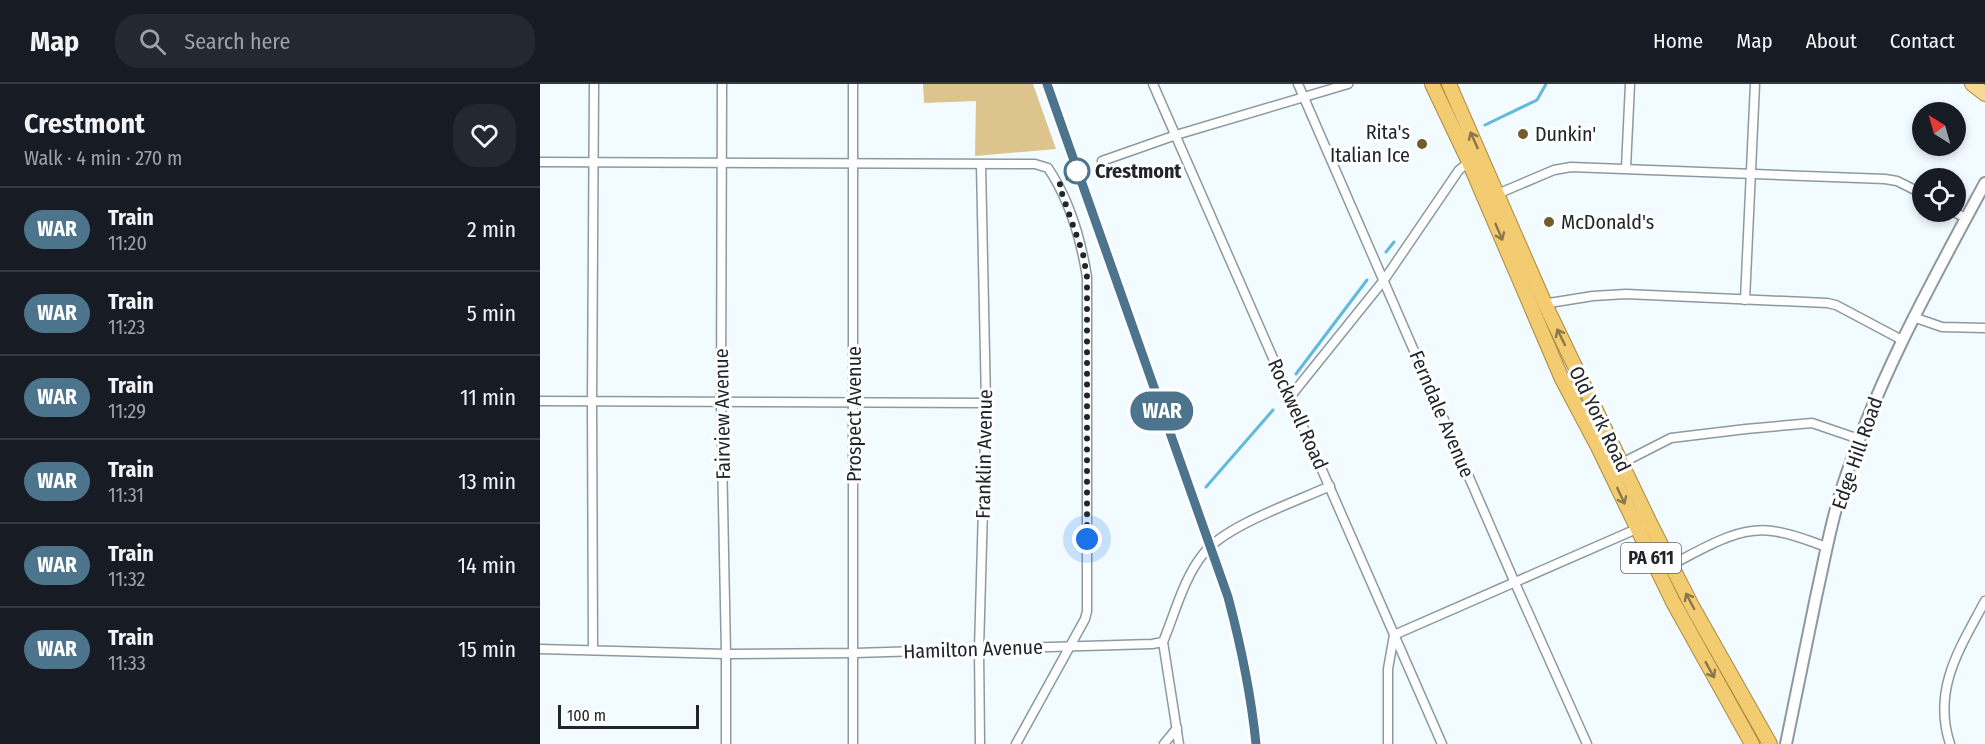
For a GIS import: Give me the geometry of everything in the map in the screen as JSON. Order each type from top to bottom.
[{"type":"highway","name":"Old York Road","points":[[1432,84],[1485,198],[1562,379],[1609,469],[1673,602],[1752,744]]},
{"type":"highway","name":"Old York Road","points":[[1449,84],[1545,304],[1650,523],[1692,606],[1770,744]]},
{"type":"main road","points":[[1972,84],[1985,94]]},
{"type":"street","points":[[593,649],[594,84]]},
{"type":"street","name":"Fairview Avenue","points":[[722,84],[721,403],[726,744]]},
{"type":"street","name":"Prospect Avenue","points":[[853,84],[855,403],[853,744]]},
{"type":"street","name":"Rockwell Road","points":[[1153,84],[1442,744]]},
{"type":"street","name":"Ferndale Avenue","points":[[1298,84],[1587,744]]},
{"type":"street","points":[[1102,161],[1176,135],[1348,84]]},
{"type":"street","points":[[1626,168],[1630,84]]},
{"type":"street","points":[[1744,300],[1755,84]]},
{"type":"street","points":[[540,162],[1035,165],[1048,168],[1059,185],[1083,254],[1087,277],[1087,611],[1085,619],[1016,744]]},
{"type":"street","points":[[1290,397],[1384,280],[1459,170],[1469,162]]},
{"type":"street","name":"Franklin Avenue","points":[[980,744],[979,649],[986,403],[981,165]]},
{"type":"street","points":[[1485,198],[1564,167],[1897,180],[1912,188]]},
{"type":"street","name":"Edge Hill Road","points":[[1966,218],[1985,183]]},
{"type":"street","name":"Edge Hill Road","points":[[1786,744],[1840,493],[1884,378],[1913,317],[1964,222]]},
{"type":"street","points":[[1529,305],[1626,294],[1827,303],[1836,305],[1902,340]]},
{"type":"street","points":[[1913,317],[1942,327],[1985,327]]},
{"type":"street","points":[[540,401],[986,403]]},
{"type":"street","points":[[1609,469],[1671,438],[1746,429],[1812,423],[1859,439]]},
{"type":"street","points":[[1179,744],[1163,642],[1188,580],[1202,556],[1223,535],[1330,486]]},
{"type":"street","points":[[1388,744],[1388,669],[1394,635],[1650,523]]},
{"type":"street","points":[[1671,565],[1718,541],[1749,532],[1771,530],[1827,547]]},
{"type":"street","points":[[1950,744],[1944,713],[1948,676],[1985,601]]},
{"type":"street","name":"Hamilton Avenue","points":[[540,649],[726,654],[855,653],[1163,642]]},
{"type":"street","points":[[1164,744],[1177,728]]},
{"type":"shaded area","points":[[923,84],[1033,84],[1056,149],[975,156],[976,101],[924,103]]},
{"type":"waterway","points":[[1485,125],[1537,100],[1546,84]]},
{"type":"waterway","points":[[1386,252],[1394,242]]},
{"type":"waterway","points":[[1296,374],[1367,280]]},
{"type":"waterway","points":[[1206,487],[1273,410]]},
{"type":"railway","points":[[1047,84],[1228,597],[1252,705],[1256,744]]},
{"type":"train","name":"WAR","points":[[1047,84],[1228,597],[1252,705],[1256,744]]},
{"type":"place","name":"Dunkin'","points":[[1523,134]]},
{"type":"place","name":"Rita's Italian Ice","points":[[1422,144]]},
{"type":"place","name":"Crestmont","points":[[1077,171]]},
{"type":"place","name":"McDonald's","points":[[1549,222]]},
{"type":"route","points":[[1077,171],[1059,185],[1083,254],[1087,277],[1087,539]]}]
